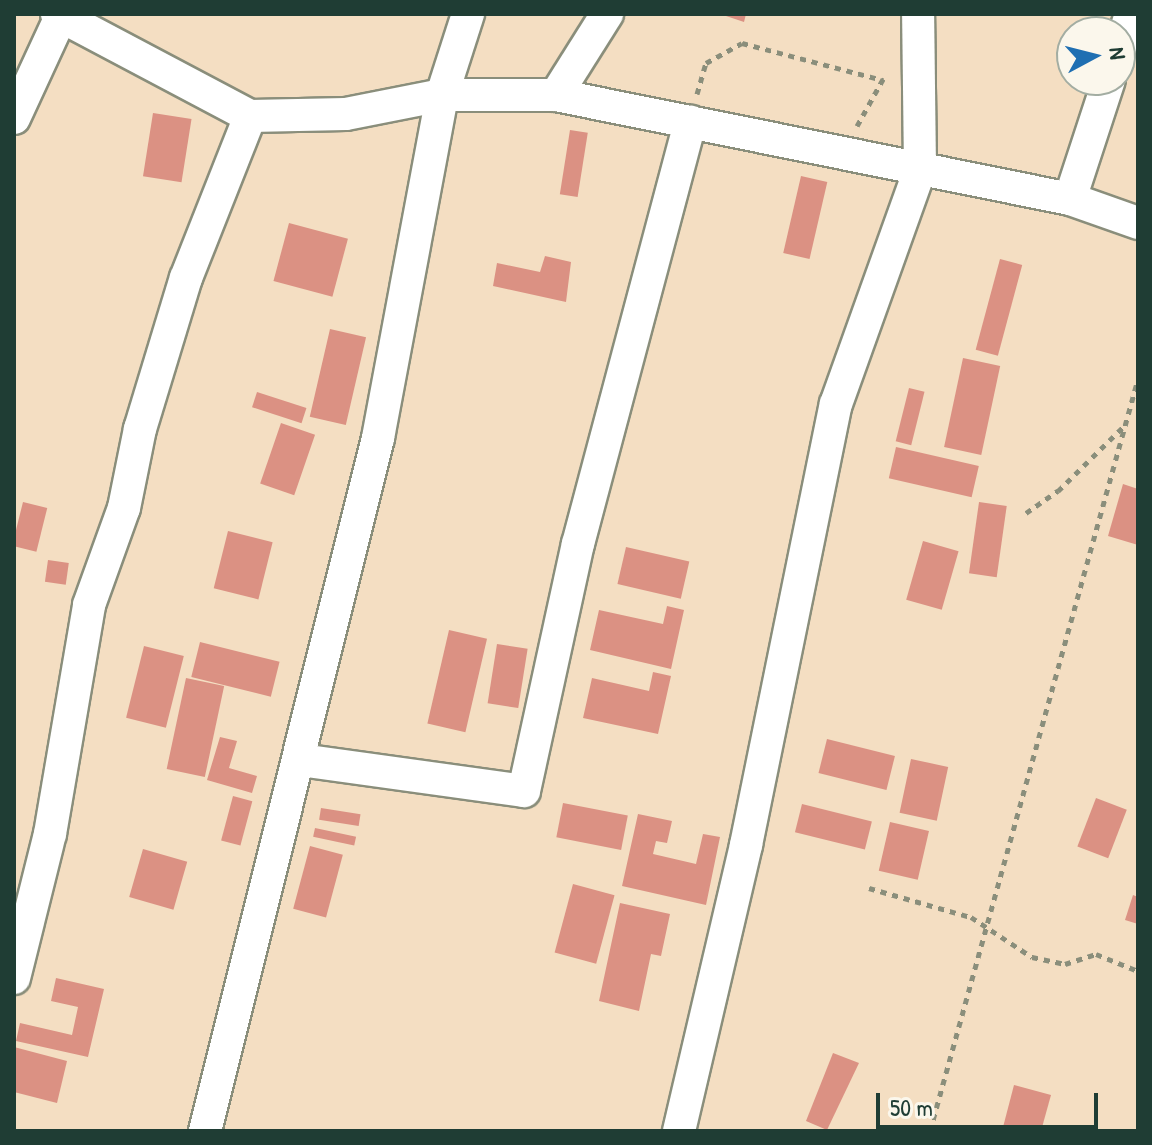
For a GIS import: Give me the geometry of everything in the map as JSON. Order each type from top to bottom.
[{"type":"street","points":[[205,1131],[301,760],[378,438],[442,95],[468,14]]},
{"type":"street","points":[[556,95],[607,14]]},
{"type":"street","points":[[679,1131],[746,845],[836,404],[920,169],[918,14]]},
{"type":"street","points":[[14,118],[60,15],[250,116],[346,114],[442,95],[556,95],[1070,199],[1138,223]]},
{"type":"street","points":[[1070,199],[1104,96]]},
{"type":"street","points":[[14,978],[50,834],[89,605],[124,508],[140,429],[186,278],[250,116]]},
{"type":"street","points":[[301,760],[524,791],[578,544],[690,122]]},
{"type":"path","points":[[690,122],[706,63],[742,43],[883,80]]},
{"type":"path","points":[[842,153],[889,68]]},
{"type":"path","points":[[930,1131],[1138,379]]},
{"type":"path","points":[[1026,513],[1058,491],[1125,426]]},
{"type":"path","points":[[869,888],[971,917],[986,931],[1006,936],[1032,957],[1065,964],[1096,954],[1138,971]]},
{"type":"building","points":[[720,14],[746,14],[744,22]]},
{"type":"building","points":[[153,113],[192,119],[182,182],[143,176]]},
{"type":"building","points":[[570,130],[588,133],[578,197],[560,194]]},
{"type":"building","points":[[801,176],[827,182],[810,259],[783,253]]},
{"type":"building","points":[[289,223],[348,239],[332,297],[273,281]]},
{"type":"building","points":[[545,256],[571,262],[566,302],[493,286],[497,263],[540,272]]},
{"type":"building","points":[[1000,259],[1022,265],[998,356],[976,350]]},
{"type":"building","points":[[330,329],[366,337],[346,425],[310,417]]},
{"type":"building","points":[[963,358],[1000,366],[981,455],[944,447]]},
{"type":"building","points":[[909,388],[925,392],[911,445],[896,441]]},
{"type":"building","points":[[257,392],[306,408],[302,423],[252,407]]},
{"type":"building","points":[[281,423],[315,435],[294,495],[260,484]]},
{"type":"building","points":[[896,447],[979,466],[972,497],[889,478]]},
{"type":"building","points":[[1123,484],[1138,489],[1138,545],[1108,536]]},
{"type":"building","points":[[23,502],[47,508],[36,552],[14,546]]},
{"type":"building","points":[[979,502],[1007,506],[997,577],[969,573]]},
{"type":"building","points":[[228,531],[273,542],[258,599],[214,588]]},
{"type":"building","points":[[923,541],[959,551],[942,610],[906,600]]},
{"type":"building","points":[[626,547],[689,562],[681,599],[617,584]]},
{"type":"building","points":[[48,560],[69,563],[66,585],[45,582]]},
{"type":"building","points":[[667,606],[684,610],[671,669],[590,650],[599,610],[663,624]]},
{"type":"building","points":[[449,630],[487,639],[465,732],[427,724]]},
{"type":"building","points":[[200,642],[280,662],[271,697],[191,677]]},
{"type":"building","points":[[497,644],[528,649],[518,708],[488,703]]},
{"type":"building","points":[[144,646],[184,656],[166,728],[126,718]]},
{"type":"building","points":[[653,672],[671,676],[658,734],[583,718],[592,678],[649,691]]},
{"type":"building","points":[[186,678],[224,686],[205,777],[167,769]]},
{"type":"building","points":[[220,737],[237,741],[229,768],[257,776],[252,793],[207,780]]},
{"type":"building","points":[[827,739],[895,756],[886,790],[819,773]]},
{"type":"building","points":[[911,759],[948,767],[937,821],[900,813]]},
{"type":"building","points":[[233,796],[252,801],[240,846],[221,840]]},
{"type":"building","points":[[1096,798],[1127,810],[1108,858],[1077,847]]},
{"type":"building","points":[[563,803],[628,816],[621,850],[556,837]]},
{"type":"building","points":[[802,804],[872,821],[865,850],[795,832]]},
{"type":"building","points":[[321,808],[361,814],[359,826],[319,820]]},
{"type":"building","points":[[638,814],[672,821],[667,843],[656,841],[653,854],[696,864],[703,834],[720,837],[706,905],[622,886]]},
{"type":"building","points":[[890,822],[929,831],[918,880],[879,871]]},
{"type":"building","points":[[315,828],[356,837],[354,846],[313,837]]},
{"type":"building","points":[[310,846],[343,855],[326,918],[293,909]]},
{"type":"building","points":[[143,849],[187,862],[173,910],[129,897]]},
{"type":"building","points":[[573,884],[615,895],[596,964],[555,953]]},
{"type":"building","points":[[1133,895],[1138,897],[1138,924],[1125,920]]},
{"type":"building","points":[[620,903],[670,914],[661,956],[651,954],[639,1011],[599,1001]]},
{"type":"building","points":[[56,978],[104,989],[88,1057],[16,1041],[20,1023],[72,1035],[78,1007],[51,1001]]},
{"type":"building","points":[[14,1047],[67,1061],[57,1103],[14,1092]]},
{"type":"building","points":[[833,1053],[859,1063],[827,1130],[806,1121]]},
{"type":"building","points":[[1014,1085],[1051,1095],[1041,1131],[1002,1131]]}]
